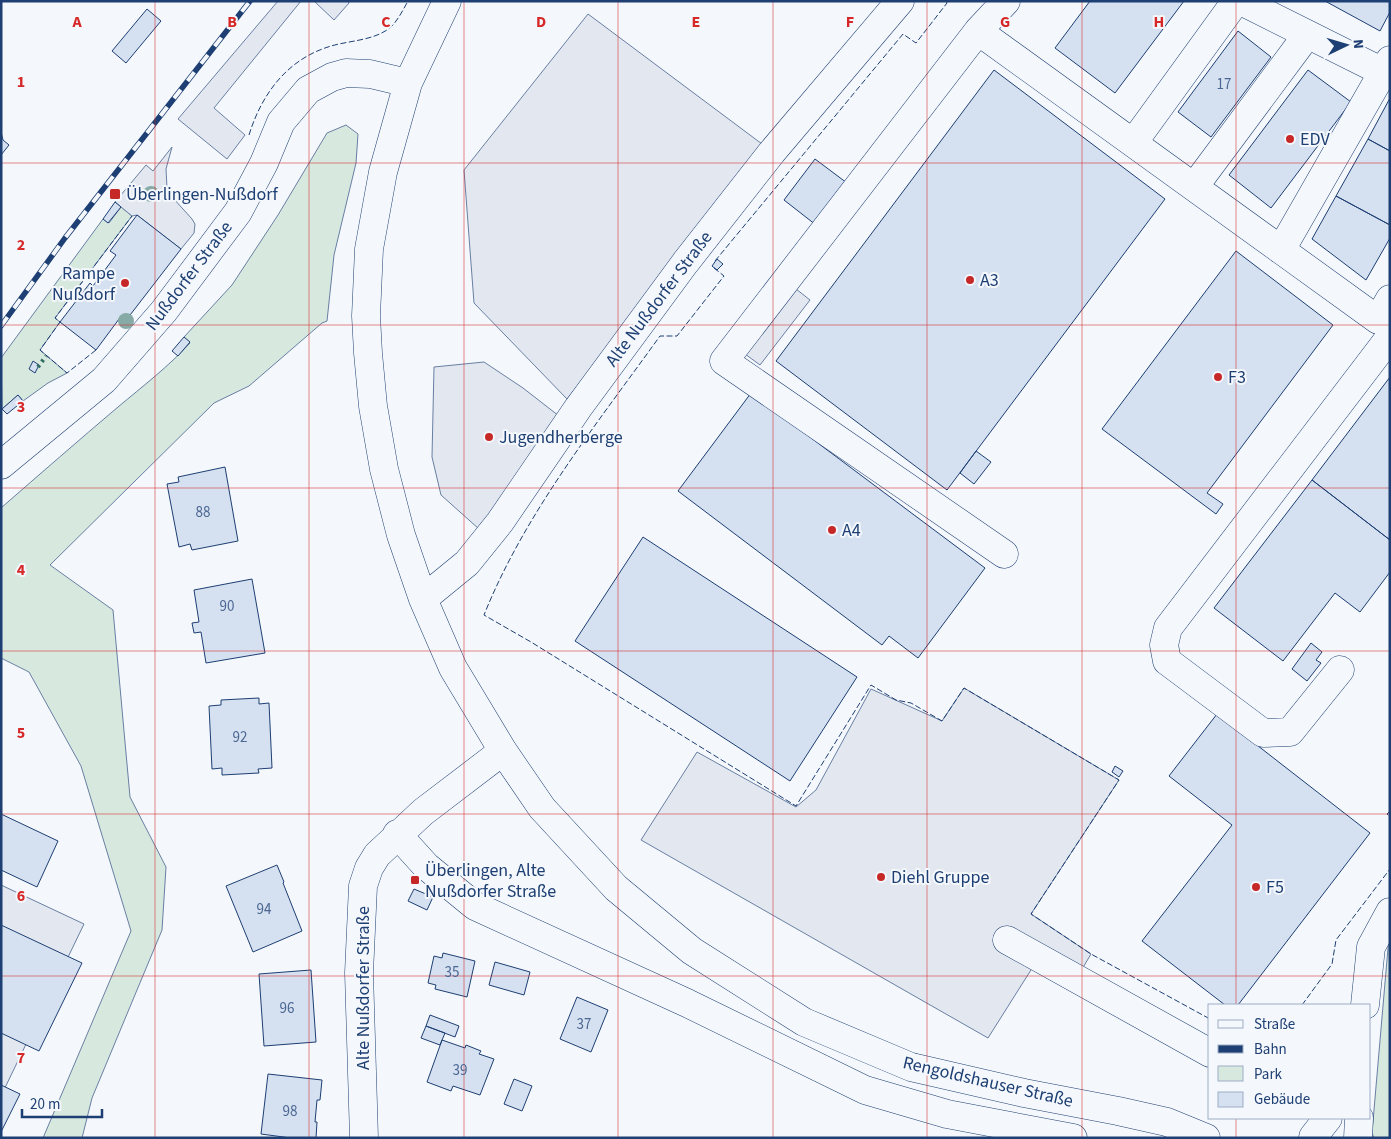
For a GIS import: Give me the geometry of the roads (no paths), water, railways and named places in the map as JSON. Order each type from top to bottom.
[{"type":"street","points":[[408,84],[447,1]]},
{"type":"street","name":"Alte Nußdorfer Straße","points":[[423,599],[467,563],[500,522],[578,408],[685,263],[772,152],[900,1]]},
{"type":"street","points":[[1004,554],[724,361],[978,32],[1006,1]]},
{"type":"street","points":[[1133,143],[1236,1]]},
{"type":"street","points":[[1241,1],[1307,35],[1386,66],[1281,250]]},
{"type":"street","points":[[978,32],[1281,250],[1387,322],[1168,628],[1164,645],[1167,661],[1263,733],[1290,732],[1340,670]]},
{"type":"street","points":[[1194,187],[1307,35]]},
{"type":"street","name":"Nußdorfer Straße","points":[[1,465],[104,380],[164,312],[238,212],[264,163],[281,122],[308,90],[332,77],[346,73],[370,74],[408,84]]},
{"type":"street","name":"Rengoldshauser Straße","points":[[408,84],[383,172],[369,249],[366,316],[373,406],[384,468],[401,535],[423,599],[453,668],[542,808],[616,888],[692,951],[804,1022],[911,1066],[1024,1093],[1167,1122],[1205,1138]]},
{"type":"street","name":"Alte Nußdorfer Straße","points":[[364,1138],[359,973],[363,886],[369,868],[377,854],[397,834],[504,751]]},
{"type":"street","points":[[397,834],[426,866],[475,906],[687,1003],[865,1090],[947,1114],[1073,1138]]},
{"type":"street","points":[[1364,1004],[1371,948],[1390,912]]},
{"type":"street","points":[[1007,940],[1208,1053]]},
{"type":"street","points":[[1312,1138],[1327,1119]]},
{"type":"street","points":[[1358,1138],[1359,1119]]},
{"type":"street","points":[[1312,1138],[1325,1138]]},
{"type":"railway","points":[[1,326],[65,238],[250,1]]},
{"type":"place","name":"EDV","points":[[1290,139]]},
{"type":"place","name":"Überlingen-Nußdorf","points":[[115,194]]},
{"type":"place","name":"A3","points":[[970,280]]},
{"type":"place","name":"Rampe Nußdorf","points":[[125,283]]},
{"type":"place","name":"F3","points":[[1218,377]]},
{"type":"place","name":"Jugendherberge","points":[[489,437]]},
{"type":"place","name":"A4","points":[[832,530]]},
{"type":"place","name":"Diehl Gruppe","points":[[881,877]]},
{"type":"place","name":"Überlingen, Alte Nußdorfer Straße","points":[[415,880]]},
{"type":"place","name":"F5","points":[[1256,887]]}]
